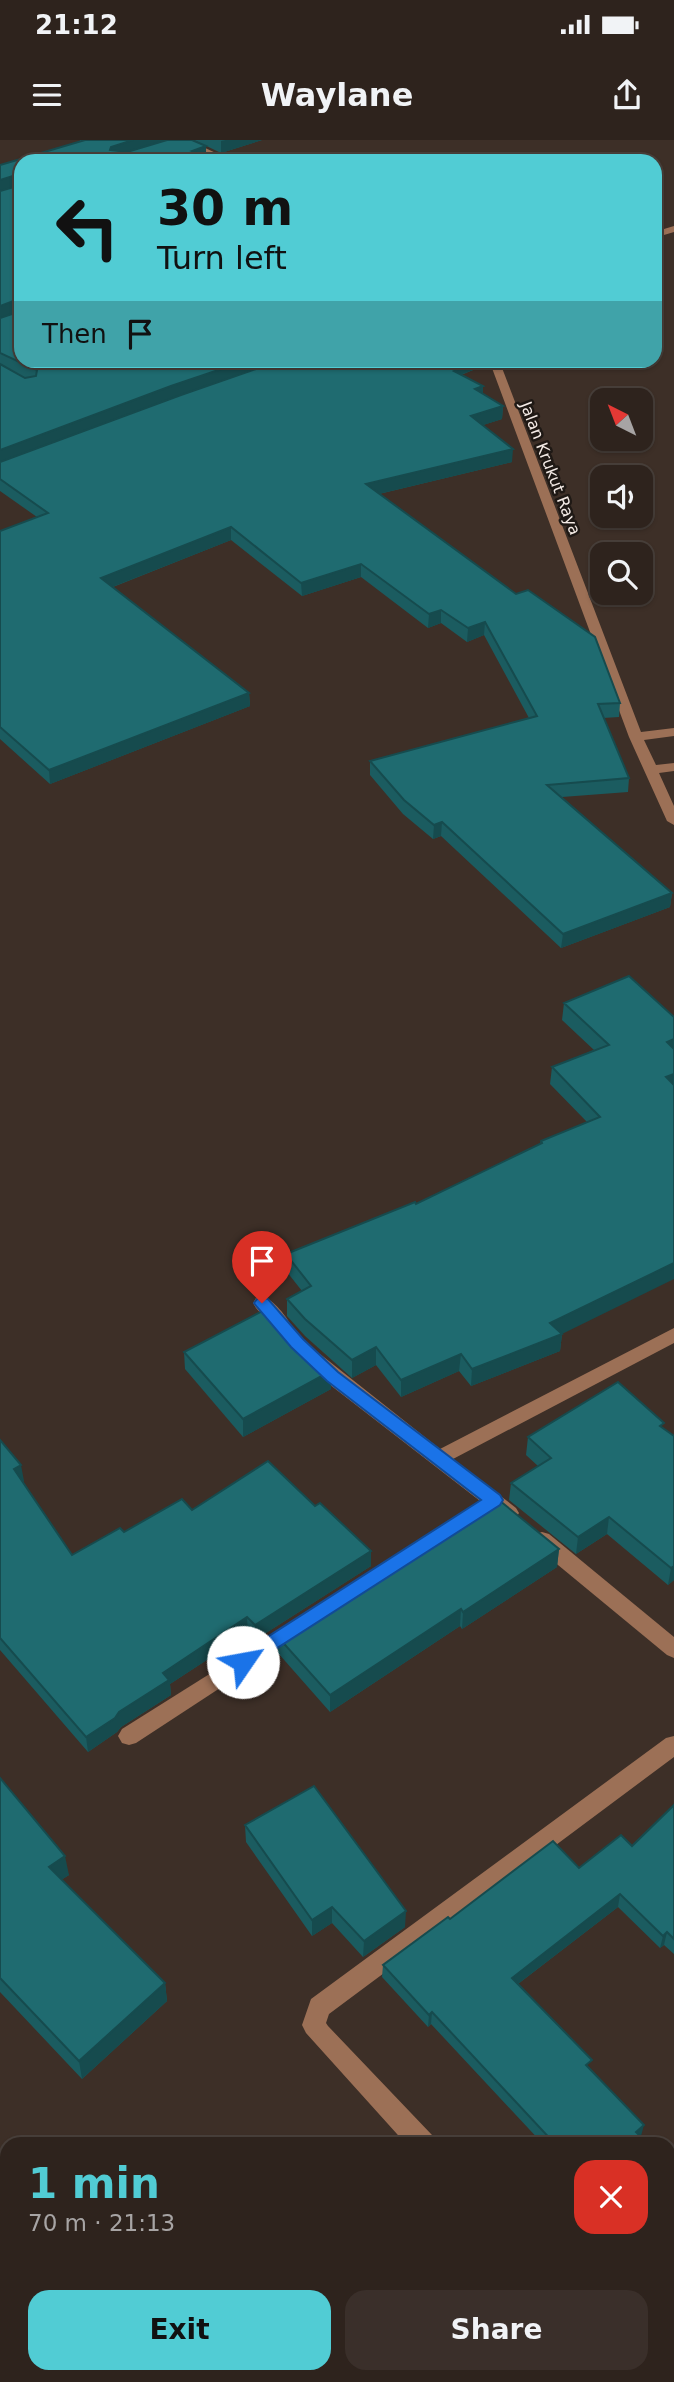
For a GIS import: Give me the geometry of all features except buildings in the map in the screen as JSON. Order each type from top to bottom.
[{"type":"street","points":[[171,144],[182,140],[213,154]]},
{"type":"street","name":"Jalan Krukut Raya","points":[[497,368],[636,737],[674,821]]},
{"type":"street","points":[[636,737],[674,732]]},
{"type":"street","points":[[651,770],[674,767]]},
{"type":"street","points":[[262,1303],[297,1343],[332,1376],[494,1500],[674,1649]]},
{"type":"street","points":[[439,1458],[674,1335]]},
{"type":"street","points":[[471,1515],[494,1500]]},
{"type":"street","points":[[129,1736],[311,1618]]},
{"type":"street","points":[[417,2137],[320,2034],[314,2025],[319,2007],[674,1745]]},
{"type":"route","points":[[243,1662],[494,1500],[332,1376],[297,1343],[262,1303]]}]
